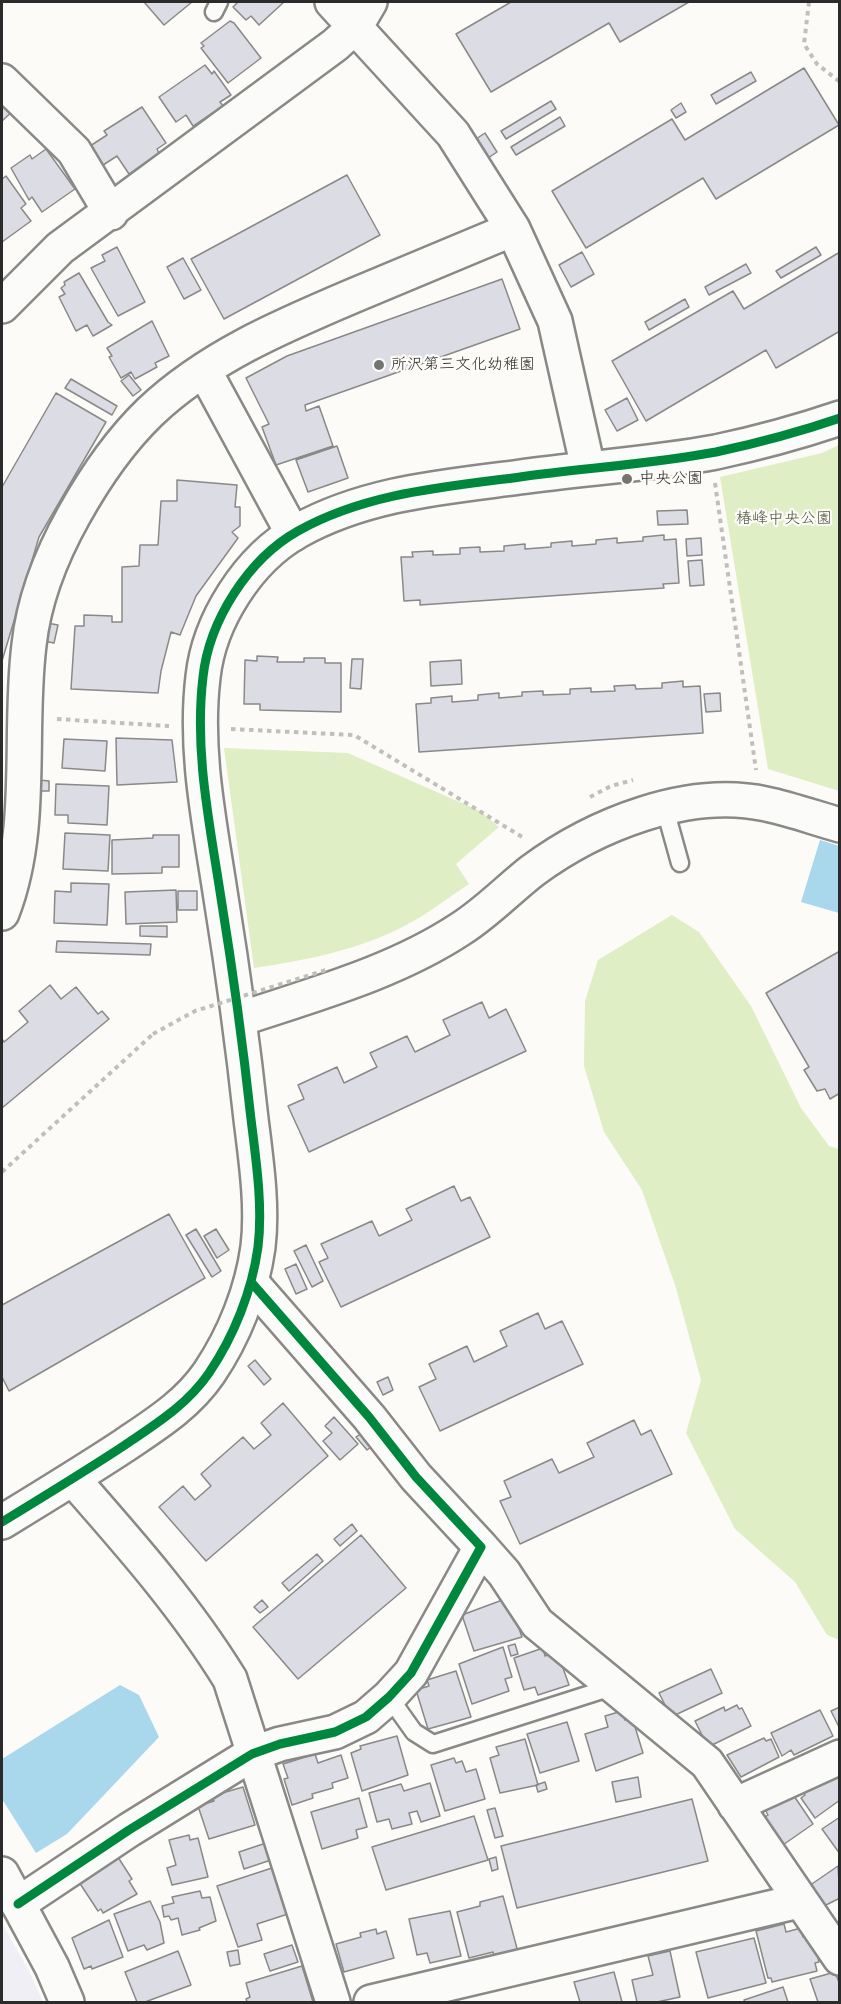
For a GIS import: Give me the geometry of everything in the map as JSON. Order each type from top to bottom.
[{"type":"street","points":[[332,2],[363,14],[453,134],[513,229],[555,321],[588,468]]},
{"type":"street","points":[[2,306],[60,248],[111,213],[363,14]]},
{"type":"street","points":[[2,81],[74,151],[111,213]]},
{"type":"street","points":[[2,913],[14,882],[21,820],[12,716],[37,600],[56,549],[84,497],[114,454],[150,412],[204,370],[265,333],[513,229]]},
{"type":"street","points":[[204,370],[293,534]]},
{"type":"street","points":[[2,1522],[73,1479],[176,1411],[208,1375],[238,1318],[251,1282],[259,1243],[259,1205],[240,1019],[201,774],[200,727],[203,674],[215,632],[231,600],[256,566],[293,534],[358,504],[423,490],[711,453],[781,437],[840,418]]},
{"type":"street","points":[[240,1019],[388,968],[463,928],[534,870],[599,829],[640,813],[708,801],[764,803],[840,825]]},
{"type":"street","points":[[251,1282],[369,1417],[416,1477],[504,1573],[537,1623],[707,1763],[798,1900],[840,1958]]},
{"type":"street","points":[[73,1479],[156,1574],[202,1635],[230,1679],[252,1754],[333,2002]]},
{"type":"street","points":[[18,1904],[129,1830],[252,1754],[280,1744],[335,1732],[366,1717],[411,1673],[481,1547]]},
{"type":"street","points":[[735,1805],[840,1757]]},
{"type":"street","points":[[2,1874],[52,1967],[67,2002]]},
{"type":"street","points":[[371,2002],[798,1900]]},
{"type":"lane","points":[[665,809],[680,863]]},
{"type":"lane","points":[[389,1697],[414,1732],[433,1744],[612,1687]]},
{"type":"path","points":[[809,2],[804,44],[817,64],[840,82]]},
{"type":"path","points":[[711,453],[756,773],[753,803]]},
{"type":"path","points":[[12,716],[354,735],[556,856]]},
{"type":"path","points":[[2,1172],[153,1034],[195,1011],[326,970]]},
{"type":"shaded area","points":[[2,1923],[29,1971],[43,2002],[2,2002]]},
{"type":"green space","name":"椿峰中央公園","points":[[839,445],[839,791],[768,769],[720,477],[822,453]]},
{"type":"green space","points":[[224,748],[348,753],[480,811],[499,827],[456,864],[469,884],[416,920],[390,933],[352,947],[254,968]]},
{"type":"green space","points":[[672,915],[699,932],[751,1006],[801,1108],[829,1146],[839,1149],[839,1640],[827,1635],[795,1582],[735,1529],[686,1433],[701,1380],[676,1288],[642,1190],[604,1132],[584,1066],[585,1001],[598,960]]},
{"type":"water","points":[[820,840],[839,846],[839,913],[801,902]]},
{"type":"water","points":[[120,1685],[139,1695],[159,1737],[67,1834],[36,1853],[2,1799],[2,1759]]},
{"type":"building","points":[[144,2],[192,2],[164,25]]},
{"type":"building","points":[[238,2],[284,2],[259,25],[251,16],[246,20],[233,7]]},
{"type":"building","points":[[511,2],[689,2],[620,42],[609,23],[491,92],[456,34]]},
{"type":"building","points":[[230,21],[261,58],[228,83],[201,48],[204,46],[201,43]]},
{"type":"building","points":[[205,65],[212,74],[214,71],[231,95],[220,102],[223,106],[193,126],[186,115],[176,122],[159,97]]},
{"type":"building","points":[[804,68],[839,125],[716,199],[703,178],[586,248],[552,191],[672,119],[685,140]]},
{"type":"building","points":[[751,72],[756,81],[716,104],[711,95]]},
{"type":"building","points":[[2,94],[15,109],[2,121]]},
{"type":"building","points":[[551,101],[556,109],[506,139],[501,131]]},
{"type":"building","points":[[681,103],[686,112],[676,118],[671,110]]},
{"type":"building","points":[[142,107],[166,143],[157,149],[159,153],[129,174],[117,156],[100,167],[87,148],[107,135],[104,131]]},
{"type":"building","points":[[560,117],[565,126],[516,155],[511,147]]},
{"type":"building","points":[[485,133],[497,152],[488,158],[476,139]]},
{"type":"building","points":[[46,149],[75,189],[42,212],[32,197],[29,200],[11,168],[30,155],[32,159]]},
{"type":"building","points":[[347,175],[380,235],[224,319],[191,259]]},
{"type":"building","points":[[6,176],[26,204],[21,208],[31,221],[2,242],[2,179]]},
{"type":"building","points":[[117,247],[145,302],[118,316],[91,268],[105,261],[102,255]]},
{"type":"building","points":[[816,247],[821,255],[781,278],[776,271]]},
{"type":"building","points":[[582,252],[594,274],[571,287],[559,265]]},
{"type":"building","points":[[840,252],[840,331],[776,368],[766,350],[646,421],[612,361],[733,291],[744,309]]},
{"type":"building","points":[[183,258],[201,290],[184,299],[167,267]]},
{"type":"building","points":[[746,264],[751,273],[709,295],[705,287]]},
{"type":"building","points":[[79,273],[112,325],[93,336],[87,325],[76,331],[59,297],[65,294],[61,288],[65,285],[64,282]]},
{"type":"building","points":[[502,279],[520,329],[305,405],[306,411],[319,406],[333,446],[276,465],[262,427],[269,424],[246,378],[287,356]]},
{"type":"building","points":[[685,299],[689,307],[649,330],[645,322]]},
{"type":"building","points":[[152,321],[169,356],[155,363],[157,367],[135,379],[131,372],[121,378],[109,357],[112,356],[107,348]]},
{"type":"building","points":[[129,375],[141,390],[133,396],[121,381]]},
{"type":"building","points":[[71,379],[117,406],[112,415],[65,388]]},
{"type":"building","points":[[56,393],[106,422],[39,537],[2,661],[2,487]]},
{"type":"building","points":[[627,398],[638,420],[617,431],[605,410]]},
{"type":"building","points":[[337,446],[348,478],[308,492],[296,460]]},
{"type":"building","points":[[177,480],[237,485],[235,507],[240,507],[240,526],[232,532],[238,538],[196,596],[180,635],[171,632],[158,693],[71,689],[75,626],[84,626],[84,615],[112,616],[112,622],[122,622],[122,567],[139,566],[140,545],[158,545],[161,501],[177,501]]},
{"type":"building","points":[[687,510],[688,524],[658,525],[657,511]]},
{"type":"building","points":[[664,535],[664,540],[676,539],[679,583],[663,584],[664,588],[420,605],[420,600],[404,601],[401,557],[413,557],[412,552],[433,551],[433,555],[460,554],[460,548],[480,547],[480,552],[504,551],[504,546],[525,544],[525,549],[551,547],[551,543],[572,541],[572,546],[596,544],[596,540],[617,538],[617,543],[643,541],[643,537]]},
{"type":"building","points":[[701,538],[702,555],[687,556],[686,539]]},
{"type":"building","points":[[702,560],[704,585],[690,586],[688,561]]},
{"type":"building","points":[[47,623],[58,625],[54,643],[44,641]]},
{"type":"building","points":[[257,656],[278,657],[277,662],[304,662],[304,658],[325,658],[325,663],[341,663],[341,712],[260,710],[260,704],[244,704],[245,660],[257,661]]},
{"type":"building","points":[[352,659],[363,659],[361,689],[350,688]]},
{"type":"building","points":[[461,660],[462,684],[431,686],[430,662]]},
{"type":"building","points":[[683,681],[683,687],[700,686],[703,733],[419,752],[416,704],[431,703],[431,698],[452,696],[452,702],[478,700],[478,695],[499,693],[499,698],[522,696],[522,692],[543,691],[543,695],[570,694],[570,689],[591,688],[591,692],[615,691],[614,686],[635,685],[636,689],[662,688],[662,683]]},
{"type":"building","points":[[720,693],[721,711],[706,712],[704,694]]},
{"type":"building","points":[[116,738],[172,740],[177,782],[117,785]]},
{"type":"building","points":[[64,739],[107,741],[105,771],[62,768]]},
{"type":"building","points":[[39,780],[49,781],[49,791],[38,791]]},
{"type":"building","points":[[56,784],[109,786],[107,825],[68,823],[68,815],[55,815]]},
{"type":"building","points":[[65,833],[110,835],[108,871],[63,869]]},
{"type":"building","points":[[153,835],[179,835],[179,867],[162,867],[162,873],[112,874],[112,840],[153,838]]},
{"type":"building","points":[[71,883],[109,884],[107,925],[54,923],[55,891],[71,892]]},
{"type":"building","points":[[176,890],[177,922],[126,924],[125,892]]},
{"type":"building","points":[[178,891],[197,891],[197,910],[178,910]]},
{"type":"building","points":[[140,926],[167,926],[167,937],[140,936]]},
{"type":"building","points":[[57,941],[151,944],[150,955],[56,952]]},
{"type":"building","points":[[840,951],[840,1093],[830,1099],[825,1089],[817,1091],[804,1070],[809,1067],[766,993]]},
{"type":"building","points":[[50,985],[61,999],[76,987],[98,1014],[102,1011],[109,1019],[2,1108],[2,1039],[4,1042],[28,1022],[19,1011]]},
{"type":"building","points":[[482,1002],[489,1018],[506,1009],[526,1051],[309,1152],[288,1106],[304,1099],[298,1085],[337,1067],[344,1083],[377,1067],[370,1053],[407,1036],[415,1052],[450,1035],[443,1020]]},
{"type":"building","points":[[454,1186],[461,1201],[470,1197],[490,1237],[341,1307],[319,1262],[328,1258],[321,1244],[372,1221],[379,1236],[412,1220],[406,1209]]},
{"type":"building","points":[[169,1214],[205,1278],[9,1391],[2,1377],[2,1305]]},
{"type":"building","points":[[196,1229],[221,1271],[212,1277],[186,1235]]},
{"type":"building","points":[[216,1229],[229,1250],[217,1258],[204,1236]]},
{"type":"building","points":[[306,1245],[323,1281],[312,1287],[294,1251]]},
{"type":"building","points":[[296,1264],[307,1289],[296,1294],[285,1269]]},
{"type":"building","points":[[538,1313],[545,1329],[562,1321],[583,1364],[440,1431],[419,1387],[436,1379],[429,1364],[467,1346],[474,1362],[507,1346],[500,1331]]},
{"type":"building","points":[[255,1360],[271,1379],[264,1385],[248,1366]]},
{"type":"building","points":[[388,1377],[393,1390],[383,1395],[377,1382]]},
{"type":"building","points":[[283,1403],[328,1456],[206,1561],[159,1507],[183,1486],[195,1500],[211,1486],[201,1474],[243,1437],[254,1449],[271,1435],[261,1423]]},
{"type":"building","points":[[334,1417],[358,1444],[340,1460],[323,1441],[332,1433],[325,1426]]},
{"type":"building","points":[[634,1420],[641,1435],[651,1430],[672,1474],[520,1544],[500,1501],[511,1497],[504,1481],[552,1459],[559,1473],[594,1457],[587,1443]]},
{"type":"building","points":[[362,1433],[372,1446],[367,1450],[356,1437]]},
{"type":"building","points":[[352,1524],[357,1531],[340,1546],[334,1539]]},
{"type":"building","points":[[361,1535],[406,1588],[298,1679],[253,1627]]},
{"type":"building","points":[[317,1554],[323,1561],[289,1591],[282,1583]]},
{"type":"building","points":[[505,1599],[509,1610],[512,1609],[522,1637],[474,1651],[462,1615]]},
{"type":"building","points":[[262,1600],[268,1607],[260,1613],[254,1607]]},
{"type":"building","points":[[515,1644],[518,1654],[511,1656],[508,1646]]},
{"type":"building","points":[[503,1647],[512,1677],[505,1679],[509,1691],[472,1704],[459,1664]]},
{"type":"building","points":[[543,1648],[545,1656],[557,1651],[569,1685],[538,1695],[535,1687],[524,1690],[514,1658]]},
{"type":"building","points":[[711,1669],[722,1693],[671,1717],[659,1693]]},
{"type":"building","points":[[456,1671],[471,1717],[428,1729],[416,1690],[429,1686],[427,1680]]},
{"type":"building","points":[[737,1705],[739,1709],[742,1708],[751,1726],[708,1747],[695,1721],[724,1707],[725,1711]]},
{"type":"building","points":[[840,1707],[840,1729],[831,1711]]},
{"type":"building","points":[[820,1710],[833,1736],[794,1755],[791,1750],[782,1756],[771,1733]]},
{"type":"building","points":[[622,1711],[625,1720],[632,1717],[643,1753],[596,1771],[585,1734],[608,1727],[605,1716]]},
{"type":"building","points":[[567,1722],[579,1761],[540,1773],[527,1734]]},
{"type":"building","points":[[397,1736],[408,1775],[362,1791],[351,1753],[361,1749],[360,1746]]},
{"type":"building","points":[[764,1738],[766,1741],[771,1739],[779,1757],[741,1777],[727,1755]]},
{"type":"building","points":[[525,1739],[538,1785],[500,1793],[490,1758],[499,1755],[496,1747]]},
{"type":"building","points":[[315,1754],[318,1763],[341,1755],[348,1778],[332,1783],[333,1788],[312,1794],[313,1798],[292,1805],[284,1779],[288,1778],[283,1764]]},
{"type":"building","points":[[454,1758],[456,1763],[462,1761],[466,1772],[476,1769],[485,1799],[445,1811],[431,1765]]},
{"type":"building","points":[[836,1774],[840,1779],[840,1800],[815,1818],[801,1798],[805,1795],[803,1791]]},
{"type":"building","points":[[638,1777],[641,1797],[616,1802],[612,1782]]},
{"type":"building","points":[[545,1782],[547,1789],[538,1792],[536,1785]]},
{"type":"building","points":[[430,1783],[440,1816],[421,1822],[417,1811],[409,1813],[412,1824],[392,1829],[389,1819],[377,1822],[369,1793],[401,1784],[404,1791]]},
{"type":"building","points":[[243,1787],[255,1825],[209,1839],[198,1806],[214,1801],[212,1796]]},
{"type":"building","points":[[792,1793],[813,1824],[780,1847],[760,1821],[768,1815],[763,1806]]},
{"type":"building","points":[[359,1798],[367,1827],[356,1830],[358,1838],[322,1849],[311,1812]]},
{"type":"building","points":[[692,1799],[708,1861],[517,1908],[501,1846]]},
{"type":"building","points":[[495,1808],[503,1836],[495,1838],[487,1810]]},
{"type":"building","points":[[474,1816],[488,1860],[386,1890],[372,1847]]},
{"type":"building","points":[[840,1817],[840,1854],[822,1829]]},
{"type":"building","points":[[189,1835],[190,1840],[198,1838],[208,1877],[172,1885],[167,1868],[176,1865],[169,1840]]},
{"type":"building","points":[[266,1843],[271,1860],[244,1869],[239,1852]]},
{"type":"building","points":[[116,1854],[132,1879],[129,1881],[137,1894],[103,1913],[101,1909],[98,1911],[77,1879]]},
{"type":"building","points":[[496,1857],[498,1869],[492,1871],[489,1859]]},
{"type":"building","points":[[838,1866],[840,1898],[820,1908],[806,1888]]},
{"type":"building","points":[[272,1868],[288,1914],[257,1924],[262,1940],[238,1947],[217,1886]]},
{"type":"building","points":[[200,1891],[202,1898],[210,1897],[216,1921],[199,1928],[200,1930],[182,1935],[178,1918],[171,1920],[169,1916],[164,1917],[162,1906],[174,1903],[172,1897]]},
{"type":"building","points":[[503,1896],[519,1956],[496,1962],[493,1952],[469,1958],[457,1912],[480,1906],[480,1902]]},
{"type":"building","points":[[150,1901],[160,1922],[164,1943],[147,1950],[144,1945],[128,1951],[114,1914]]},
{"type":"building","points":[[450,1911],[461,1956],[430,1963],[427,1953],[417,1955],[409,1919]]},
{"type":"building","points":[[109,1920],[123,1957],[92,1969],[91,1966],[84,1969],[72,1938]]},
{"type":"building","points":[[784,1924],[786,1932],[801,1928],[803,1937],[808,1936],[810,1945],[815,1944],[819,1962],[815,1963],[817,1971],[772,1982],[771,1978],[768,1978],[756,1931]]},
{"type":"building","points":[[376,1929],[377,1934],[386,1931],[394,1958],[344,1972],[336,1944],[361,1937],[360,1933]]},
{"type":"building","points":[[754,1938],[766,1983],[708,1998],[696,1952]]},
{"type":"building","points":[[292,1945],[298,1962],[270,1971],[264,1954]]},
{"type":"building","points":[[238,1950],[240,1964],[230,1966],[227,1952]]},
{"type":"building","points":[[178,1951],[191,1985],[145,2002],[137,2002],[125,1972]]},
{"type":"building","points":[[670,1951],[680,1997],[657,2002],[637,2002],[632,1980],[653,1975],[648,1956]]},
{"type":"building","points":[[302,1966],[313,2002],[247,2002],[246,1999],[250,1997],[246,1983]]},
{"type":"building","points":[[614,1972],[622,2002],[580,2002],[574,1982]]},
{"type":"building","points":[[835,1972],[840,1985],[840,2002],[818,2002],[810,1979]]},
{"type":"building","points":[[783,1987],[788,2002],[745,2002],[744,2000]]},
{"type":"cycle path","points":[[2,1522],[137,1437],[191,1395],[209,1373],[226,1344],[241,1313],[251,1280],[258,1247],[260,1215],[258,1183],[238,1008],[204,788],[200,733],[203,677],[213,634],[234,594],[248,575],[280,543],[298,531],[324,518],[378,500],[434,488],[668,460],[716,452],[778,437],[840,418]]},
{"type":"cycle path","points":[[18,1904],[129,1830],[252,1754],[280,1744],[335,1732],[366,1717],[411,1673],[481,1547],[416,1477],[369,1417],[251,1282]]},
{"type":"place","name":"所沢第三文化幼稚園","points":[[379,365]]},
{"type":"place","name":"中央公園","points":[[627,479]]}]
